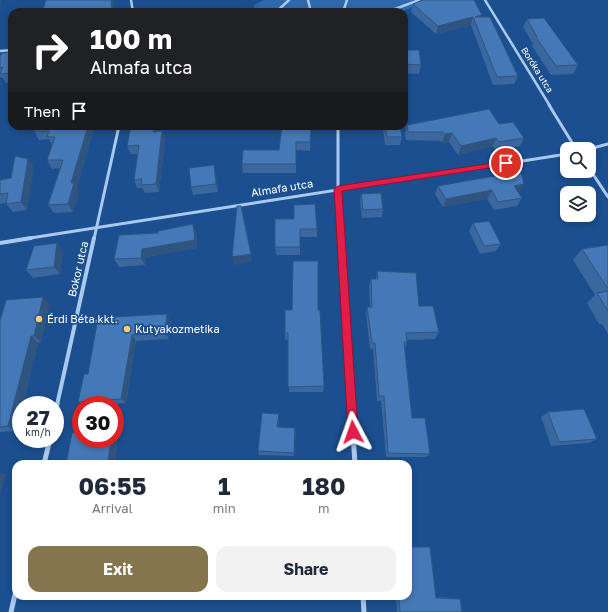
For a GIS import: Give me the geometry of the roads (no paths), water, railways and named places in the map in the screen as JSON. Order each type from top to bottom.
[{"type":"street","points":[[280,8],[289,0]]},
{"type":"street","points":[[398,8],[419,0]]},
{"type":"street","name":"Boróka utca","points":[[485,0],[572,142]]},
{"type":"street","name":"Bokor utca","points":[[59,396],[118,130]]},
{"type":"street","points":[[338,130],[338,189],[355,460]]},
{"type":"street","points":[[596,147],[608,144]]},
{"type":"street","name":"Almafa utca","points":[[0,243],[97,226],[560,155]]},
{"type":"street","points":[[596,178],[608,196]]},
{"type":"street","points":[[45,460],[48,448]]},
{"type":"street","points":[[11,612],[14,600]]},
{"type":"street","points":[[363,600],[364,612]]},
{"type":"lane","points":[[76,322],[106,321]]},
{"type":"place","name":"Érdi Béta kkt.","points":[[39,319]]},
{"type":"place","name":"Kutyakozmetika","points":[[127,329]]}]
